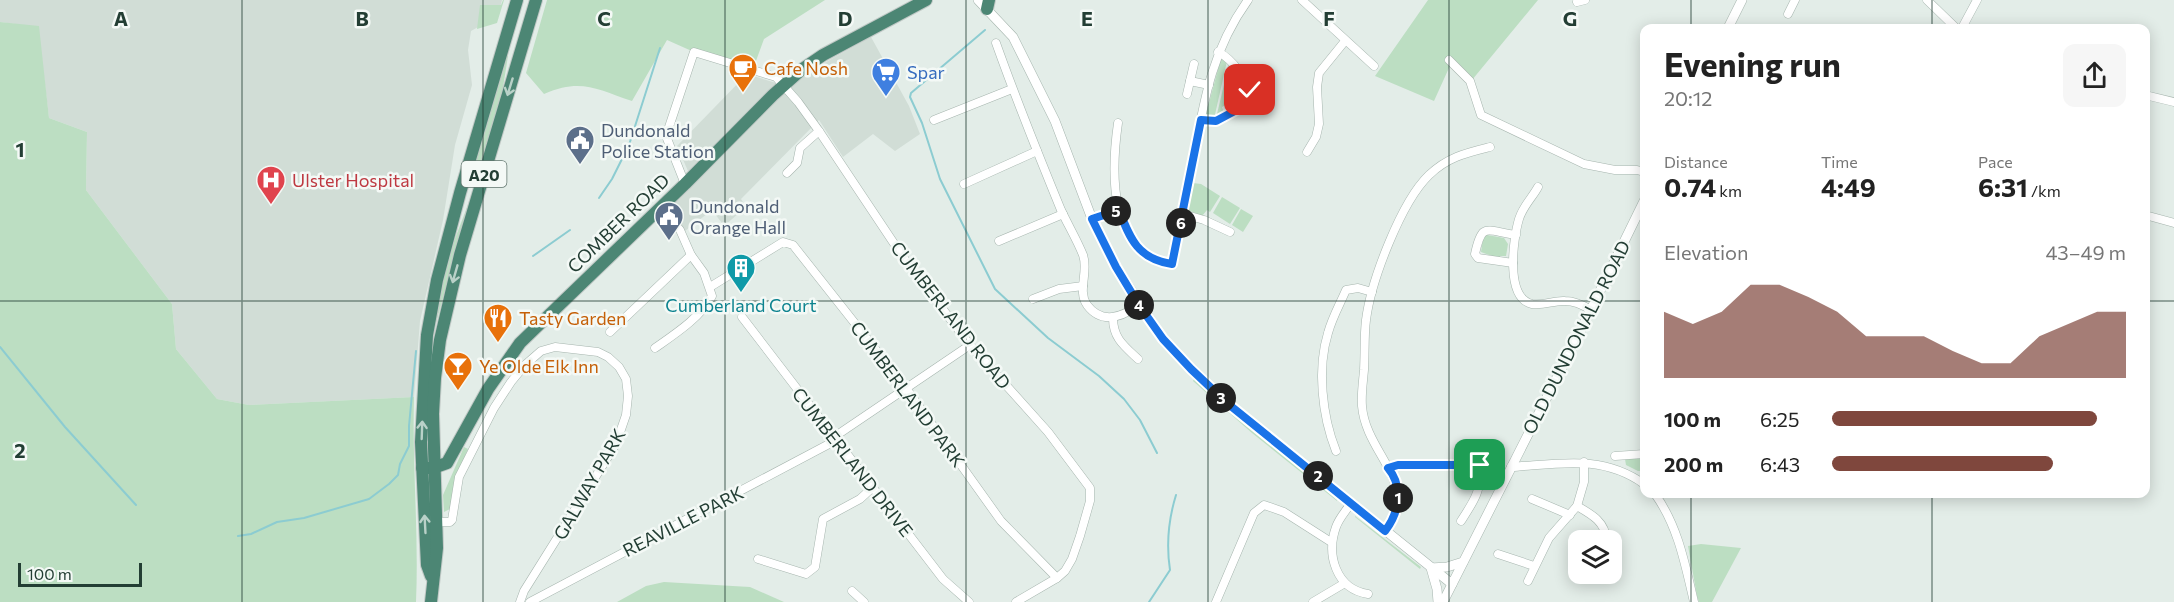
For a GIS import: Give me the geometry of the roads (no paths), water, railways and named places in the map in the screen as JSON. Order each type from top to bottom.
[{"type":"highway","name":"A20","points":[[431,602],[437,548],[437,522],[435,492],[422,433],[427,335],[437,280],[460,193],[517,0]]},
{"type":"highway","name":"A20","points":[[432,579],[427,565],[428,468],[433,436],[436,368],[449,295],[536,0]]},
{"type":"highway","name":"COMBER ROAD","points":[[428,468],[447,463],[488,389],[519,343],[685,184],[784,85],[823,55],[926,0]]},
{"type":"highway","points":[[433,436],[442,446],[456,444]]},
{"type":"highway","name":"COMBER ROAD","points":[[435,492],[457,451],[456,444]]},
{"type":"street","points":[[1118,123],[1113,173],[1119,210],[1126,230],[1142,252],[1152,258],[1172,264],[1201,120],[1218,52],[1231,25],[1248,0]]},
{"type":"street","points":[[1302,0],[1374,66]]},
{"type":"street","points":[[1730,24],[1742,0]]},
{"type":"street","points":[[1788,14],[1795,0]]},
{"type":"street","points":[[1927,0],[1952,24]]},
{"type":"street","points":[[1964,24],[1977,0]]},
{"type":"street","points":[[985,3],[1012,37],[1055,121],[1092,219],[1116,267],[1163,339],[1199,378],[1452,584]]},
{"type":"street","points":[[1307,152],[1316,137],[1319,124],[1317,87],[1319,73],[1345,41]]},
{"type":"street","points":[[996,43],[1037,151],[1084,257],[1083,286],[1086,303],[1095,313],[1113,318],[1126,314],[1139,305]]},
{"type":"street","points":[[685,184],[666,136],[694,52],[776,77],[784,85]]},
{"type":"street","points":[[1201,120],[1216,121],[1244,106],[1251,99],[1250,90],[1229,57],[1218,52]]},
{"type":"street","points":[[1449,60],[1470,81],[1481,115],[1584,164],[1615,170],[1640,171]]},
{"type":"street","points":[[1187,94],[1194,63]]},
{"type":"street","points":[[1190,81],[1209,85]]},
{"type":"street","name":"CUMBERLAND ROAD","points":[[784,85],[819,131],[903,257],[970,345],[1048,432],[1090,488],[1090,501],[1072,559],[1065,571],[1057,578]]},
{"type":"street","points":[[934,120],[1012,89]]},
{"type":"street","points":[[2150,96],[2174,102]]},
{"type":"street","points":[[787,173],[797,163],[800,148],[819,131]]},
{"type":"street","points":[[1385,531],[1398,509],[1398,496],[1393,475],[1371,439],[1362,407],[1366,320],[1372,291],[1398,225],[1411,200],[1429,176],[1459,154],[1490,147]]},
{"type":"street","points":[[964,184],[1037,151]]},
{"type":"street","points":[[1538,187],[1519,218],[1513,263],[1517,292],[1524,301],[1542,304],[1564,300],[1577,302],[1591,309]]},
{"type":"street","points":[[655,348],[678,332],[707,306],[712,296],[704,273],[691,255],[680,230],[660,206]]},
{"type":"street","name":"OLD DUNDONALD ROAD","points":[[1443,602],[1640,209]]},
{"type":"street","points":[[1092,219],[1119,210]]},
{"type":"street","points":[[999,241],[1063,214]]},
{"type":"street","points":[[1183,214],[1204,220],[1230,232]]},
{"type":"street","points":[[2150,216],[2174,223]]},
{"type":"street","points":[[1513,263],[1478,258],[1475,255],[1482,231],[1516,235]]},
{"type":"street","name":"CUMBERLAND PARK","points":[[710,287],[783,242],[793,245],[906,388],[1001,521],[1057,578]]},
{"type":"street","points":[[610,332],[691,255]]},
{"type":"street","points":[[1033,299],[1059,289],[1083,286]]},
{"type":"street","points":[[1335,451],[1328,431],[1322,385],[1327,334],[1346,290],[1358,288],[1372,291]]},
{"type":"street","name":"CUMBERLAND DRIVE","points":[[742,317],[943,579],[969,602]]},
{"type":"street","points":[[1113,318],[1114,332],[1118,339],[1138,359]]},
{"type":"street","name":"REAVILLE PARK","points":[[530,602],[829,444],[970,345]]},
{"type":"street","name":"GALWAY PARK","points":[[437,522],[452,520],[459,477],[494,408],[525,365],[541,351],[555,347],[598,352],[608,357],[626,379],[628,396],[626,415],[619,436],[601,470],[524,591],[520,602]]},
{"type":"street","points":[[1615,456],[1640,454]]},
{"type":"street","points":[[1511,467],[1584,462],[1613,467],[1640,481]]},
{"type":"street","points":[[1528,581],[1549,538],[1577,506],[1584,482],[1584,462]]},
{"type":"street","points":[[1388,468],[1398,465],[1495,466]]},
{"type":"street","points":[[1461,521],[1477,496],[1481,480],[1480,465]]},
{"type":"street","points":[[758,559],[806,574],[811,572],[815,567],[823,519],[860,499],[872,488]]},
{"type":"street","points":[[1658,498],[1677,532],[1694,602]]},
{"type":"street","points":[[1532,499],[1570,515]]},
{"type":"street","points":[[1351,503],[1337,524],[1331,542],[1335,568],[1345,583],[1359,593],[1368,594]]},
{"type":"street","points":[[1216,602],[1254,513],[1264,505],[1284,512],[1331,542]]},
{"type":"street","points":[[1577,506],[1593,515],[1602,524],[1604,530]]},
{"type":"street","points":[[1498,554],[1534,566]]},
{"type":"street","points":[[1431,568],[1447,567],[1463,562]]},
{"type":"street","points":[[1431,568],[1438,602]]},
{"type":"street","points":[[1016,602],[1057,578]]},
{"type":"street","points":[[1313,602],[1345,583]]},
{"type":"street","points":[[852,591],[864,602]]},
{"type":"waterway","points":[[985,30],[911,93],[910,97],[922,123],[940,179],[995,289],[1048,338],[1099,376],[1124,399],[1140,420],[1157,453]]},
{"type":"waterway","points":[[599,198],[612,179],[629,145],[660,48]]},
{"type":"waterway","points":[[533,256],[570,230]]},
{"type":"waterway","points":[[0,347],[65,427],[136,505]]},
{"type":"waterway","points":[[238,536],[251,534],[277,522],[304,518],[369,499],[398,475],[400,464],[409,446],[416,351]]},
{"type":"waterway","points":[[1149,602],[1170,570],[1168,532],[1176,495]]},
{"type":"place","name":"Cafe Nosh","points":[[743,94]]},
{"type":"place","name":"Spar","points":[[886,98]]},
{"type":"place","name":"Dundonald Police Station","points":[[580,166]]},
{"type":"place","name":"Ulster Hospital","points":[[271,206]]},
{"type":"place","name":"Dundonald Orange Hall","points":[[669,242]]},
{"type":"place","name":"Cumberland Court","points":[[741,294]]},
{"type":"place","name":"Tasty Garden","points":[[498,344]]},
{"type":"place","name":"Ye Olde Elk Inn","points":[[458,392]]}]
